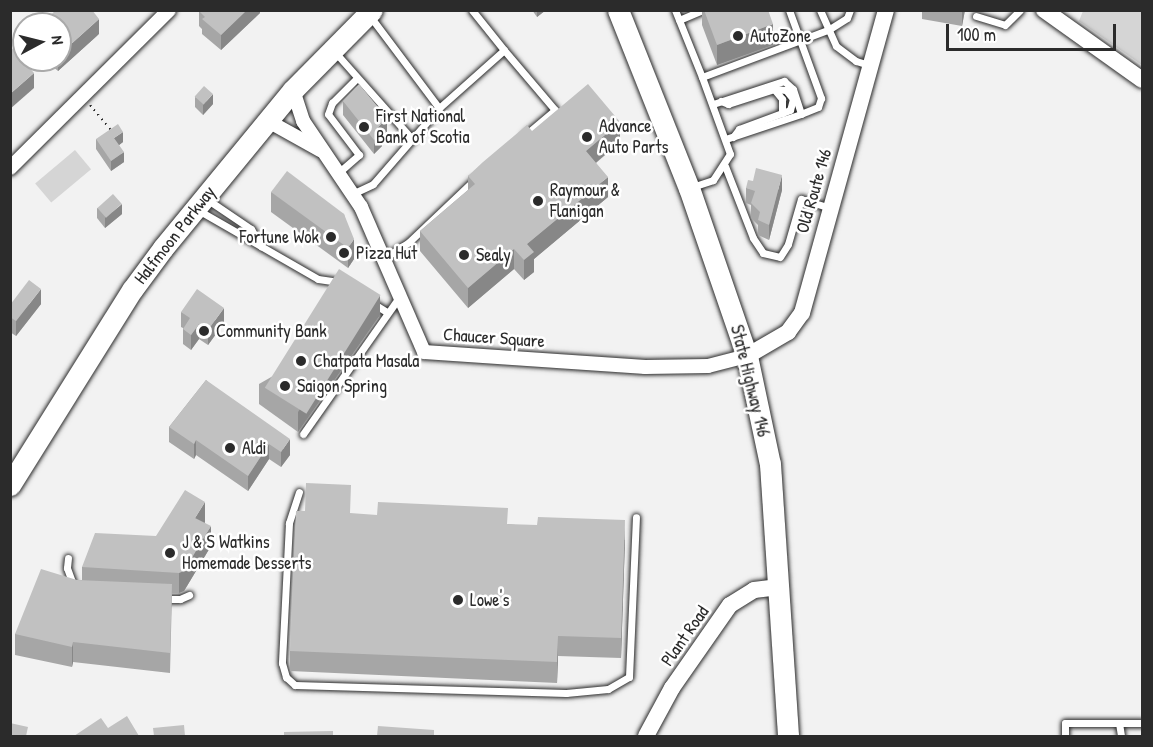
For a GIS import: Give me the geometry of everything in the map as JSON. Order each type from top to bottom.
[{"type":"main road","name":"State Highway 146","points":[[618,10],[689,188],[747,356],[770,464],[788,736]]},
{"type":"main road","name":"Halfmoon Parkway","points":[[10,485],[132,290],[293,90],[331,48],[369,12]]},
{"type":"street","points":[[10,168],[169,10]]},
{"type":"street","name":"Old Route 146","points":[[747,356],[773,344],[798,322],[886,10]]},
{"type":"street","points":[[1044,10],[1143,80]]},
{"type":"street","name":"Chaucer Square","points":[[293,90],[303,121],[352,194],[424,352],[645,367],[708,366],[747,356]]},
{"type":"street","name":"Chaucer Square","points":[[268,121],[324,153]]},
{"type":"street","name":"Plant Road","points":[[646,736],[672,688],[730,605],[754,590],[779,587]]},
{"type":"lane","points":[[472,10],[555,110],[518,142]]},
{"type":"lane","points":[[675,10],[713,104],[730,138],[730,153],[725,166],[713,180],[689,188]]},
{"type":"lane","points":[[679,20],[702,10]]},
{"type":"lane","points":[[730,138],[818,107],[821,98],[789,10]]},
{"type":"lane","points":[[820,10],[836,46],[855,61],[870,65]]},
{"type":"lane","points":[[702,77],[828,30],[847,18],[850,10]]},
{"type":"lane","points":[[976,16],[1005,25],[1020,10]]},
{"type":"lane","points":[[369,12],[439,108]]},
{"type":"lane","points":[[331,48],[412,139]]},
{"type":"lane","points":[[352,194],[373,184],[439,108],[504,50]]},
{"type":"lane","points":[[339,173],[359,155],[328,114],[332,103],[357,78]]},
{"type":"lane","points":[[713,104],[784,81],[793,89],[801,114]]},
{"type":"lane","points":[[721,101],[728,104],[774,89],[782,99],[782,113],[739,129],[730,138]]},
{"type":"lane","points":[[725,166],[753,238],[763,253],[780,257],[788,244],[801,199],[830,208]]},
{"type":"lane","points":[[383,259],[409,242],[481,173]]},
{"type":"lane","points":[[200,203],[261,246],[318,279],[346,285]]},
{"type":"lane","points":[[200,203],[251,229],[261,246]]},
{"type":"lane","points":[[363,296],[387,312]]},
{"type":"lane","points":[[303,434],[400,296]]},
{"type":"lane","points":[[299,492],[289,523],[282,663],[286,677],[296,685],[566,693],[608,689],[629,677],[637,553],[636,517]]},
{"type":"lane","points":[[68,558],[67,568],[76,591],[85,595]]},
{"type":"lane","points":[[156,598],[180,599],[189,595]]},
{"type":"lane","points":[[1065,736],[1065,723],[1143,723]]},
{"type":"lane","points":[[1119,723],[1121,736]]},
{"type":"path","points":[[83,96],[111,130]]},
{"type":"shaded area","points":[[1083,11],[1142,11],[1142,65],[1079,21]]},
{"type":"shaded area","points":[[75,150],[91,169],[51,203],[35,183]]},
{"type":"building","points":[[56,10],[92,10],[99,19],[72,43],[72,12],[54,12]]},
{"type":"building","points":[[247,10],[221,35],[202,19],[205,17],[199,11]]},
{"type":"building","points":[[704,10],[768,10],[773,24],[717,45]]},
{"type":"building","points":[[10,46],[12,48],[12,72],[34,73],[10,94]]},
{"type":"building","points":[[359,84],[387,118],[378,127],[382,132],[374,140],[343,101]]},
{"type":"building","points":[[588,84],[620,122],[586,151],[608,177],[527,244],[534,252],[524,260],[514,249],[468,288],[420,231],[475,184],[468,176],[483,162],[527,125],[532,131]]},
{"type":"building","points":[[204,86],[213,94],[204,104],[195,96]]},
{"type":"building","points":[[118,124],[123,132],[114,138],[124,152],[111,161],[96,139]]},
{"type":"building","points":[[756,168],[782,175],[769,225],[758,220],[760,212],[751,203],[755,191],[746,188],[748,180],[753,181]]},
{"type":"building","points":[[287,171],[344,214],[354,239],[348,248],[271,192]]},
{"type":"building","points":[[113,194],[122,204],[106,218],[97,208]]},
{"type":"building","points":[[339,269],[381,295],[306,414],[265,388]]},
{"type":"building","points":[[29,280],[41,289],[16,321],[10,317],[10,305]]},
{"type":"building","points":[[197,289],[224,308],[208,330],[199,324],[191,335],[183,329],[190,318],[181,312]]},
{"type":"building","name":"Aldi","points":[[206,380],[290,439],[281,452],[269,444],[248,476],[196,440],[194,444],[169,427]]},
{"type":"building","name":"Lowe's","points":[[306,483],[351,485],[350,513],[377,515],[378,502],[508,508],[507,524],[537,525],[538,517],[625,520],[621,638],[558,636],[557,662],[290,651],[296,511],[305,511]]},
{"type":"building","points":[[185,490],[205,502],[195,518],[211,526],[184,571],[179,573],[82,567],[95,533],[156,536]]},
{"type":"building","points":[[41,569],[77,580],[172,584],[170,653],[73,642],[72,647],[15,634]]},
{"type":"building","points":[[127,716],[139,736],[74,736],[101,718],[108,728]]},
{"type":"building","points":[[10,723],[28,727],[26,736],[10,736]]},
{"type":"building","points":[[184,725],[185,736],[154,736],[153,728]]},
{"type":"building","points":[[378,726],[434,730],[434,736],[377,736]]},
{"type":"building","points":[[333,731],[333,736],[284,736],[284,732]]},
{"type":"place","name":"AutoZone","points":[[738,36]]},
{"type":"place","name":"First National Bank of Scotia","points":[[364,127]]},
{"type":"place","name":"Advance Auto Parts","points":[[587,137]]},
{"type":"place","name":"Raymour & Flanigan","points":[[538,201]]},
{"type":"place","name":"Fortune Wok","points":[[331,237]]},
{"type":"place","name":"Pizza Hut","points":[[344,253]]},
{"type":"place","name":"Sealy","points":[[464,255]]},
{"type":"place","name":"Community Bank","points":[[204,331]]},
{"type":"place","name":"Chatpata Masala","points":[[301,361]]},
{"type":"place","name":"Saigon Spring","points":[[285,386]]},
{"type":"place","name":"Aldi","points":[[230,448]]},
{"type":"place","name":"J & S Watkins Homemade Desserts","points":[[170,553]]},
{"type":"place","name":"Lowe's","points":[[458,600]]}]
